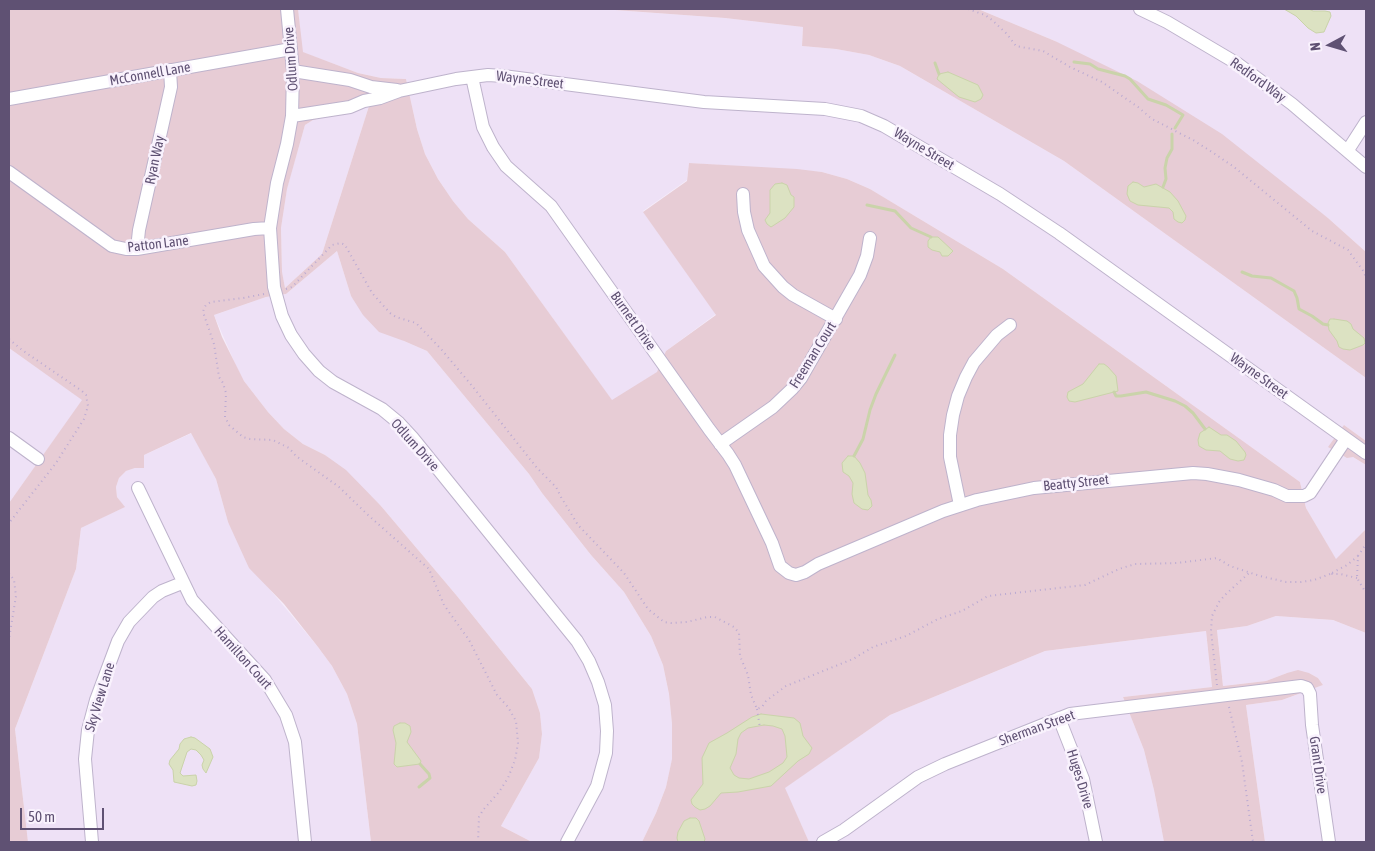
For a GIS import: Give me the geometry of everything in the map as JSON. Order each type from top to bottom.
[{"type":"street","name":"Odlum Drive","points":[[287,9],[291,49],[292,116],[277,183],[270,228],[272,267],[276,292],[285,322],[304,354],[319,371],[333,382],[382,409],[412,436],[577,642],[589,661],[605,705],[606,753],[597,786],[567,842]]},
{"type":"street","name":"Redford Way","points":[[1140,9],[1167,22],[1238,64],[1292,104],[1366,167]]},
{"type":"street","name":"McConnell Lane","points":[[9,99],[291,49]]},
{"type":"street","name":"Ryan Way","points":[[137,249],[139,230],[171,87],[170,70]]},
{"type":"street","name":"Wayne Street","points":[[292,71],[350,80],[372,87],[399,91]]},
{"type":"street","name":"Wayne Street","points":[[292,116],[350,107],[399,91],[472,77],[503,76],[704,102],[837,110],[874,120],[1000,194],[1058,233],[1366,453]]},
{"type":"street","name":"Burnett Drive","points":[[472,77],[483,126],[493,147],[506,166],[551,206],[735,465],[772,543],[780,566],[789,573]]},
{"type":"street","points":[[1348,150],[1366,122]]},
{"type":"street","name":"Patton Lane","points":[[9,172],[112,246],[137,249],[254,229],[270,228]]},
{"type":"street","points":[[743,194],[748,230],[764,266],[793,295],[836,319]]},
{"type":"street","name":"Freeman Court","points":[[720,444],[773,407],[792,389],[808,367],[860,275],[867,256],[870,238]]},
{"type":"street","points":[[960,505],[950,457],[950,435],[956,405],[966,377],[974,362],[997,335],[1010,325]]},
{"type":"street","points":[[9,438],[38,459]]},
{"type":"street","name":"Beatty Street","points":[[789,573],[796,575],[804,572],[818,564],[960,505],[1034,488],[1193,473],[1239,480],[1274,490],[1287,496],[1304,496],[1310,492],[1346,439]]},
{"type":"street","name":"Hamilton Court","points":[[138,488],[182,583],[198,608],[265,680],[286,715],[295,742],[306,842]]},
{"type":"street","name":"Sky View Lane","points":[[92,842],[85,759],[88,730],[96,700],[118,641],[128,622],[153,597],[182,583]]},
{"type":"street","name":"Sherman Street","points":[[823,842],[844,830],[918,777],[945,764],[1059,718],[1080,712],[1301,686],[1307,688]]},
{"type":"street","name":"Grant Drive","points":[[1307,688],[1312,702],[1312,725],[1329,842]]},
{"type":"street","name":"Huges Drive","points":[[1059,718],[1083,779],[1096,842]]},
{"type":"path","points":[[968,9],[985,15],[992,20],[1007,34],[1016,46],[1044,51],[1070,68],[1102,82],[1152,119],[1212,152],[1234,167],[1312,231],[1348,250],[1366,278]]},
{"type":"path","points":[[276,292],[211,302],[204,308],[203,312],[214,344],[219,376],[226,393],[225,417],[228,425],[243,437],[273,440],[288,448],[339,487],[429,569],[444,604],[469,640],[497,695],[516,720],[518,743],[515,760],[508,778],[479,817],[478,842]]},
{"type":"path","points":[[9,339],[82,391],[86,395],[88,406],[84,419],[56,463],[9,523]]},
{"type":"path","points":[[1357,578],[1330,574],[1358,556],[1366,544]]},
{"type":"path","points":[[1358,556],[1357,578],[1366,593]]},
{"type":"path","points":[[9,573],[14,580],[16,596],[9,639]]},
{"type":"path","points":[[758,710],[760,728]]},
{"type":"shaded area","points":[[9,9],[298,9],[303,52],[358,73],[381,78],[406,79],[417,129],[425,154],[438,179],[468,219],[505,252],[612,400],[657,372],[666,351],[716,315],[643,212],[687,181],[689,163],[797,169],[822,172],[847,179],[870,189],[1003,269],[1300,482],[1306,508],[1336,559],[1366,529],[1366,633],[1333,620],[1276,616],[1247,626],[1217,630],[1223,686],[1266,681],[1298,670],[1318,678],[1323,685],[1282,700],[1246,705],[1265,842],[1164,842],[1144,750],[1123,697],[1212,687],[1206,631],[1045,651],[890,715],[785,788],[809,842],[642,842],[666,787],[672,759],[672,724],[669,694],[663,665],[651,636],[624,592],[591,555],[529,474],[427,351],[379,332],[363,315],[351,296],[337,251],[286,294],[266,297],[214,315],[222,337],[244,381],[268,412],[284,429],[303,444],[325,455],[346,470],[381,506],[532,689],[540,713],[542,734],[539,758],[501,826],[532,842],[371,842],[357,724],[347,694],[332,666],[318,647],[284,604],[249,568],[228,522],[216,479],[191,433],[144,455],[144,468],[126,471],[119,478],[116,487],[117,497],[125,507],[81,528],[76,569],[15,729],[28,842],[9,842],[9,503],[82,400],[9,348]],"holes":[[[369,106],[322,254],[285,288],[282,272],[281,228],[287,189],[305,125],[313,120]]]},
{"type":"shaded area","points":[[298,9],[601,9],[725,18],[803,27],[802,46],[836,49],[869,55],[900,66],[1064,161],[1366,378],[1366,441],[1344,425],[1353,457],[1366,465],[1366,529],[1336,560],[1306,508],[1300,482],[1003,269],[870,189],[847,179],[822,172],[689,163],[687,180],[643,211],[716,314],[666,351],[658,372],[612,401],[505,252],[468,219],[438,179],[425,154],[417,129],[406,79],[381,78],[358,73],[302,52]]},
{"type":"shaded area","points":[[601,9],[978,9],[1055,41],[1137,81],[1222,134],[1328,218],[1366,252],[1366,378],[1064,161],[900,66],[869,55],[836,49],[802,46],[803,27],[725,18]]},
{"type":"shaded area","points":[[978,9],[1366,9],[1366,252],[1328,218],[1055,41]]},
{"type":"shaded area","points":[[1284,9],[1325,11],[1330,12],[1331,16],[1324,32],[1316,33],[1296,16]]},
{"type":"shaded area","points":[[948,72],[978,85],[983,95],[981,99],[975,102],[959,97],[937,79],[939,74]]},
{"type":"shaded area","points":[[369,106],[322,254],[285,288],[282,273],[281,228],[287,188],[305,125],[313,120]]},
{"type":"shaded area","points":[[1133,182],[1144,187],[1156,184],[1170,192],[1178,201],[1186,216],[1185,220],[1182,223],[1174,219],[1173,212],[1169,208],[1138,205],[1130,201],[1127,194],[1128,186]]},
{"type":"shaded area","points":[[782,183],[787,185],[791,195],[794,197],[794,207],[785,218],[771,227],[765,220],[770,213],[770,190],[775,184]]},
{"type":"shaded area","points":[[931,237],[938,237],[953,251],[948,256],[942,256],[940,252],[932,250],[928,247],[928,241]]},
{"type":"shaded area","points":[[337,251],[351,296],[404,341],[427,351],[529,474],[591,555],[624,592],[651,636],[663,665],[669,694],[672,724],[672,760],[666,787],[642,842],[532,842],[501,826],[539,758],[542,734],[540,713],[532,689],[381,506],[325,455],[303,444],[284,429],[244,381],[237,368],[214,315],[266,297],[286,294]]},
{"type":"shaded area","points":[[1330,319],[1347,321],[1351,324],[1353,329],[1364,338],[1365,343],[1350,350],[1339,347],[1329,330],[1328,323]]},
{"type":"shaded area","points":[[9,348],[83,400],[9,503]]},
{"type":"shaded area","points":[[1099,364],[1104,364],[1116,376],[1118,391],[1075,402],[1069,401],[1067,397],[1068,392],[1083,384]]},
{"type":"shaded area","points":[[1344,425],[1366,441],[1366,465],[1353,457],[1347,458],[1328,447]]},
{"type":"shaded area","points":[[1209,427],[1221,435],[1227,435],[1236,441],[1245,452],[1244,460],[1230,459],[1220,451],[1206,450],[1199,446],[1200,433]]},
{"type":"shaded area","points":[[192,433],[216,479],[228,522],[267,586],[318,647],[332,666],[347,694],[357,724],[371,842],[28,842],[15,729],[76,569],[81,528],[124,507],[117,497],[116,487],[119,478],[126,471],[135,468],[144,455]]},
{"type":"shaded area","points":[[848,456],[854,456],[865,473],[868,495],[872,506],[868,510],[862,509],[854,503],[852,494],[853,483],[849,476],[843,472],[842,463]]},
{"type":"shaded area","points":[[1276,616],[1333,620],[1366,633],[1366,842],[1265,842],[1246,705],[1282,700],[1323,685],[1318,678],[1309,673],[1287,673],[1266,681],[1223,686],[1217,630],[1247,626]]},
{"type":"shaded area","points":[[1206,631],[1212,687],[1123,697],[1144,750],[1164,842],[809,842],[784,788],[890,715],[1045,651]]},
{"type":"shaded area","points":[[761,714],[794,718],[800,723],[803,736],[812,748],[809,754],[798,761],[771,786],[721,793],[710,806],[700,810],[692,804],[691,800],[703,784],[702,758],[709,743],[752,717]],"holes":[[[764,725],[782,729],[785,736],[787,757],[783,763],[769,772],[749,779],[739,778],[734,775],[730,768],[736,754],[738,739],[741,733],[748,728]]]},
{"type":"shaded area","points":[[400,723],[410,726],[411,732],[407,742],[421,761],[420,764],[397,767],[394,764],[396,743],[393,730],[394,726]]},
{"type":"shaded area","points":[[191,737],[210,749],[213,757],[206,773],[203,769],[204,760],[201,755],[196,750],[191,749],[187,752],[180,773],[183,776],[196,775],[196,785],[192,786],[174,782],[173,770],[169,764],[184,739]]},
{"type":"shaded area","points":[[696,818],[699,821],[705,839],[704,842],[678,842],[678,832],[684,821]]},
{"type":"waterway","points":[[1074,62],[1090,64],[1098,69],[1130,79],[1148,99],[1166,105],[1183,115],[1175,128]]},
{"type":"waterway","points":[[935,63],[939,74]]},
{"type":"waterway","points":[[1163,187],[1166,179],[1165,168],[1167,158],[1172,149],[1172,134]]},
{"type":"waterway","points":[[867,205],[895,211],[911,228],[931,237]]},
{"type":"waterway","points":[[1242,272],[1252,276],[1271,278],[1294,291],[1299,309],[1323,324],[1328,325]]},
{"type":"waterway","points":[[854,456],[863,439],[876,394],[895,355]]},
{"type":"waterway","points":[[1114,392],[1116,396],[1146,392],[1175,401],[1193,413],[1205,429]]},
{"type":"waterway","points":[[419,787],[430,778],[429,774],[420,764]]}]
